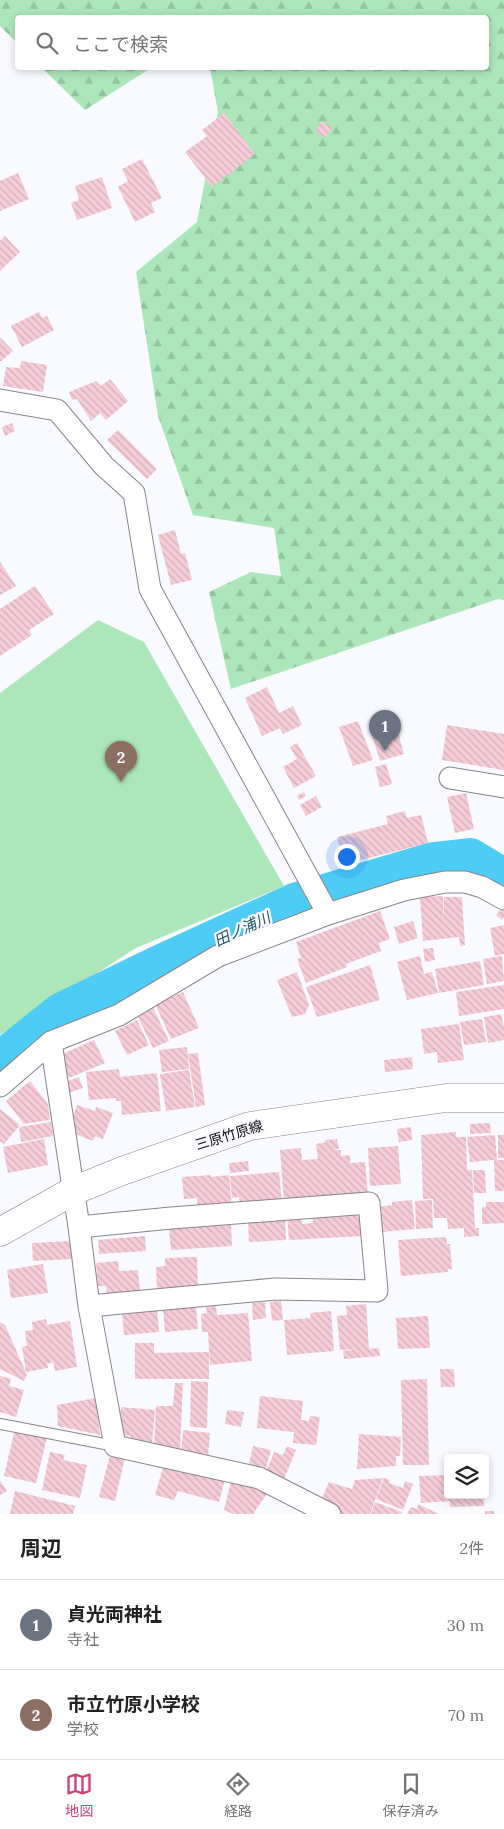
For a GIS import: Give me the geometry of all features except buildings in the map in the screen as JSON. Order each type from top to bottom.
[{"type":"main road","name":"三原竹原線","points":[[0,1232],[72,1191],[122,1171],[250,1126],[446,1098],[504,1098]]},
{"type":"street","points":[[0,400],[57,410],[104,466],[134,493],[150,588],[321,903]]},
{"type":"street","points":[[450,778],[504,787]]},
{"type":"street","points":[[0,1086],[51,1042],[119,1015],[218,956],[321,903],[445,882],[465,882],[482,887],[504,899]]},
{"type":"street","points":[[51,1042],[89,1306],[116,1446],[259,1478],[330,1514]]},
{"type":"street","points":[[79,1227],[368,1203],[377,1291],[275,1289],[89,1306]]},
{"type":"lane","points":[[0,1424],[116,1446]]},
{"type":"green space","points":[[0,0],[504,0],[504,600],[498,599],[231,689],[209,592],[251,572],[281,576],[274,528],[193,515],[158,416],[136,272],[197,222],[218,112],[210,70],[489,70],[489,15],[15,15],[15,41],[0,26]]},
{"type":"green space","points":[[44,70],[148,70],[85,110]]},
{"type":"green space","points":[[98,620],[144,642],[284,886],[136,948],[0,1035],[0,693]]},
{"type":"waterway","name":"田ノ浦川","points":[[0,1063],[61,1014],[295,904],[434,863],[470,859],[504,880]]},
{"type":"place","name":"貞光両神社","points":[[385,751]]},
{"type":"place","name":"市立竹原小学校","points":[[121,782]]}]
